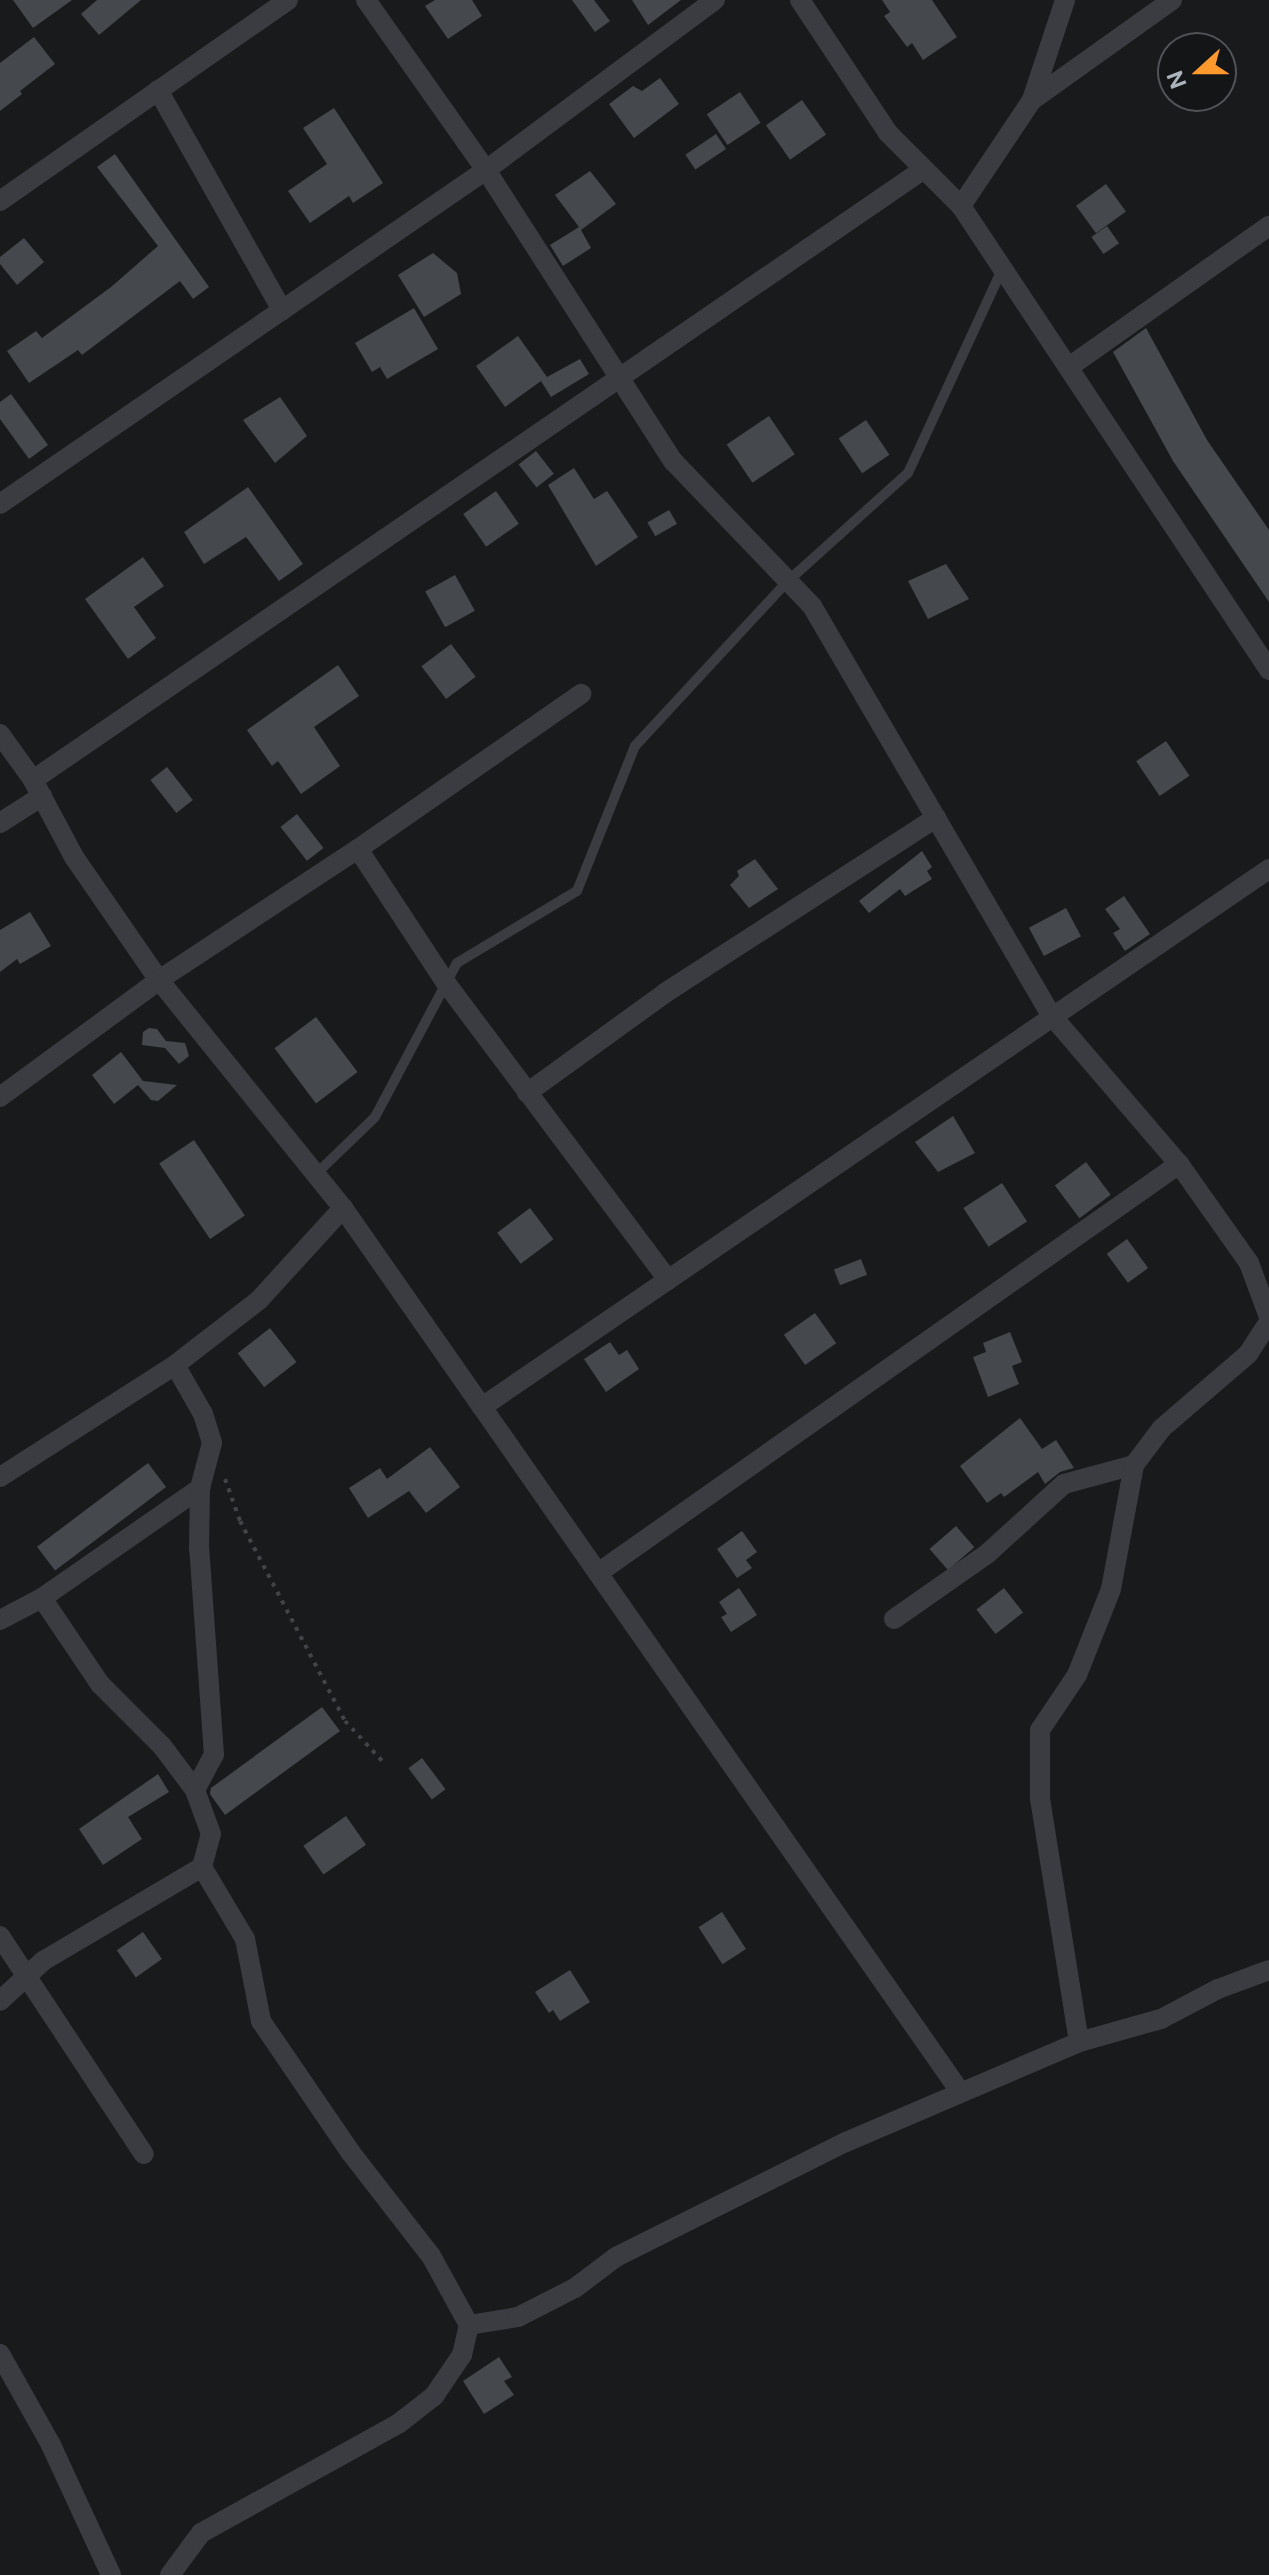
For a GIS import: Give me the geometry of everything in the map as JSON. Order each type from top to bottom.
[{"type":"street","points":[[0,201],[288,0]]},
{"type":"street","points":[[366,0],[486,170],[673,461],[812,606],[1052,1016],[1179,1164],[1249,1263],[1269,1320],[1248,1354],[1162,1428],[1134,1465],[1111,1589],[1077,1675],[1040,1730],[1040,1799],[1079,2042]]},
{"type":"street","points":[[0,504],[486,170],[715,0]]},
{"type":"street","points":[[800,0],[888,133],[961,206],[1269,670]]},
{"type":"street","points":[[961,206],[1032,100],[1065,0]]},
{"type":"street","points":[[1032,100],[1172,0]]},
{"type":"street","points":[[158,90],[282,310]]},
{"type":"street","points":[[0,823],[37,788],[924,169]]},
{"type":"street","points":[[1069,367],[1269,226]]},
{"type":"street","points":[[0,1097],[159,980],[358,849],[581,694]]},
{"type":"street","points":[[0,734],[37,788],[74,857],[159,980],[343,1208],[961,2093]]},
{"type":"street","points":[[527,1093],[665,993],[936,818]]},
{"type":"street","points":[[358,849],[446,983],[668,1280]]},
{"type":"street","points":[[482,1407],[1269,869]]},
{"type":"street","points":[[598,1573],[1179,1164]]},
{"type":"street","points":[[0,1477],[175,1365],[259,1300],[343,1208]]},
{"type":"street","points":[[175,1365],[203,1414],[212,1443],[200,1488],[199,1548],[214,1755],[195,1790]]},
{"type":"street","points":[[894,1619],[987,1554],[1064,1484],[1134,1465]]},
{"type":"street","points":[[0,1620],[42,1598],[200,1488]]},
{"type":"street","points":[[0,2001],[43,1961],[202,1867],[211,1834],[195,1790],[162,1746],[100,1684],[42,1598]]},
{"type":"street","points":[[170,2575],[201,2533],[398,2424],[434,2396],[462,2355],[469,2325],[431,2256],[351,2153],[261,2021],[245,1939],[202,1867]]},
{"type":"street","points":[[0,1936],[144,2154]]},
{"type":"street","points":[[469,2325],[518,2317],[575,2288],[616,2257],[846,2142],[1079,2042],[1161,2019],[1218,1989],[1269,1970]]},
{"type":"street","points":[[0,2354],[51,2445],[111,2575]]},
{"type":"lane","points":[[316,1174],[375,1117],[457,963],[577,891],[635,746],[788,581],[908,473],[1003,268]]},
{"type":"path","points":[[212,1443],[240,1521],[345,1721],[385,1764]]},
{"type":"building","points":[[13,0],[72,0],[33,28]]},
{"type":"building","points":[[97,0],[141,0],[99,35],[81,14]]},
{"type":"building","points":[[435,0],[472,0],[482,16],[448,39],[425,6]]},
{"type":"building","points":[[572,0],[594,0],[610,21],[595,32]]},
{"type":"building","points":[[632,0],[681,0],[648,25]]},
{"type":"building","points":[[882,0],[932,0],[957,37],[923,60],[912,43],[907,47],[884,16],[890,12]]},
{"type":"building","points":[[34,37],[55,64],[0,111],[0,63]]},
{"type":"building","points":[[660,78],[679,104],[634,138],[609,104],[633,86],[642,91]]},
{"type":"building","points":[[740,92],[761,123],[728,145],[707,114]]},
{"type":"building","points":[[802,100],[826,134],[790,160],[766,125]]},
{"type":"building","points":[[334,108],[383,183],[353,203],[349,196],[310,223],[288,191],[327,164],[303,128]]},
{"type":"building","points":[[716,134],[726,149],[695,170],[685,155]]},
{"type":"building","points":[[115,154],[209,287],[193,299],[180,281],[82,355],[78,350],[29,383],[7,351],[36,331],[42,338],[111,287],[158,246],[97,167]]},
{"type":"building","points":[[590,171],[616,204],[581,230],[591,248],[563,266],[550,245],[579,227],[555,195]]},
{"type":"building","points":[[1106,184],[1126,212],[1096,233],[1076,206]]},
{"type":"building","points":[[1107,226],[1119,243],[1103,254],[1091,237]]},
{"type":"building","points":[[24,238],[44,262],[17,285],[0,264],[0,257]]},
{"type":"building","points":[[433,253],[457,273],[461,294],[424,317],[398,275]]},
{"type":"building","points":[[414,308],[438,349],[387,379],[380,367],[372,372],[355,343]]},
{"type":"building","points":[[1146,328],[1207,440],[1269,530],[1269,602],[1173,461],[1113,352]]},
{"type":"building","points":[[518,336],[547,377],[580,359],[589,374],[551,397],[541,381],[505,407],[476,366]]},
{"type":"building","points":[[11,394],[48,445],[29,459],[0,419],[0,402]]},
{"type":"building","points":[[280,397],[307,436],[275,463],[243,420]]},
{"type":"building","points":[[769,416],[795,454],[752,483],[727,445]]},
{"type":"building","points":[[866,420],[889,455],[862,473],[839,438]]},
{"type":"building","points":[[536,451],[554,474],[537,487],[519,465]]},
{"type":"building","points":[[574,468],[594,499],[607,491],[638,537],[596,566],[548,485]]},
{"type":"building","points":[[248,487],[303,564],[279,581],[246,537],[204,564],[184,532]]},
{"type":"building","points":[[496,491],[519,524],[486,547],[463,514]]},
{"type":"building","points":[[669,510],[677,524],[655,536],[647,522]]},
{"type":"building","points":[[143,557],[164,586],[134,607],[156,638],[128,659],[85,599]]},
{"type":"building","points":[[946,564],[969,599],[928,619],[908,581]]},
{"type":"building","points":[[455,575],[475,611],[445,627],[425,591]]},
{"type":"building","points":[[451,644],[476,677],[446,699],[421,666]]},
{"type":"building","points":[[338,665],[359,696],[314,727],[340,766],[301,794],[278,761],[272,766],[247,730]]},
{"type":"building","points":[[1166,741],[1189,776],[1160,796],[1136,761]]},
{"type":"building","points":[[167,767],[193,800],[176,813],[150,780]]},
{"type":"building","points":[[297,814],[323,848],[307,861],[280,827]]},
{"type":"building","points":[[922,851],[932,867],[927,871],[932,879],[905,896],[900,889],[869,913],[859,901]]},
{"type":"building","points":[[755,859],[778,889],[749,908],[730,885],[739,876],[737,871]]},
{"type":"building","points":[[1124,896],[1150,934],[1125,951],[1113,933],[1120,929],[1105,909]]},
{"type":"building","points":[[1066,908],[1081,936],[1044,956],[1029,928]]},
{"type":"building","points":[[30,912],[51,946],[20,964],[17,959],[0,972],[0,930]]},
{"type":"building","points":[[316,1017],[358,1072],[316,1103],[274,1048]]},
{"type":"building","points":[[149,1028],[157,1029],[166,1041],[185,1043],[189,1056],[179,1064],[165,1048],[142,1045],[143,1032]]},
{"type":"building","points":[[121,1052],[143,1081],[177,1085],[158,1101],[151,1100],[138,1085],[114,1104],[92,1075]]},
{"type":"building","points":[[953,1116],[975,1153],[938,1172],[915,1142]]},
{"type":"building","points":[[194,1140],[245,1215],[210,1239],[159,1163]]},
{"type":"building","points":[[1086,1162],[1111,1195],[1080,1218],[1055,1185]]},
{"type":"building","points":[[1002,1183],[1027,1222],[988,1247],[963,1208]]},
{"type":"building","points":[[530,1208],[553,1239],[521,1264],[497,1233]]},
{"type":"building","points":[[1127,1239],[1148,1268],[1128,1283],[1107,1254]]},
{"type":"building","points":[[861,1259],[867,1275],[840,1285],[834,1269]]},
{"type":"building","points":[[815,1313],[836,1343],[805,1365],[784,1335]]},
{"type":"building","points":[[270,1328],[296,1362],[264,1387],[238,1353]]},
{"type":"building","points":[[1010,1332],[1022,1362],[1012,1366],[1019,1384],[988,1397],[973,1357],[986,1352],[983,1343]]},
{"type":"building","points":[[610,1342],[619,1355],[627,1350],[639,1369],[606,1392],[584,1359]]},
{"type":"building","points":[[1020,1418],[1042,1449],[1056,1440],[1074,1468],[1060,1472],[1045,1484],[1038,1472],[1004,1497],[1001,1493],[987,1503],[960,1466]]},
{"type":"building","points":[[430,1447],[460,1487],[426,1513],[409,1491],[368,1518],[349,1488],[380,1468],[387,1479]]},
{"type":"building","points":[[148,1463],[166,1487],[55,1571],[37,1547]]},
{"type":"building","points":[[956,1526],[974,1547],[948,1570],[930,1549]]},
{"type":"building","points":[[742,1531],[757,1552],[746,1560],[752,1568],[737,1578],[717,1549]]},
{"type":"building","points":[[739,1588],[757,1615],[731,1632],[721,1617],[727,1614],[719,1602]]},
{"type":"building","points":[[1004,1588],[1023,1612],[996,1634],[976,1610]]},
{"type":"building","points":[[322,1707],[340,1731],[225,1815],[210,1794],[211,1788]]},
{"type":"building","points":[[422,1758],[445,1789],[432,1799],[408,1768]]},
{"type":"building","points":[[158,1774],[169,1792],[128,1817],[142,1839],[103,1865],[79,1829]]},
{"type":"building","points":[[346,1816],[366,1845],[323,1874],[303,1846]]},
{"type":"building","points":[[722,1912],[746,1949],[722,1964],[699,1927]]},
{"type":"building","points":[[143,1932],[162,1959],[136,1977],[117,1950]]},
{"type":"building","points":[[570,1970],[590,2002],[560,2021],[553,2010],[549,2013],[535,1992]]},
{"type":"building","points":[[499,2357],[512,2377],[504,2381],[514,2395],[484,2414],[463,2381]]}]
